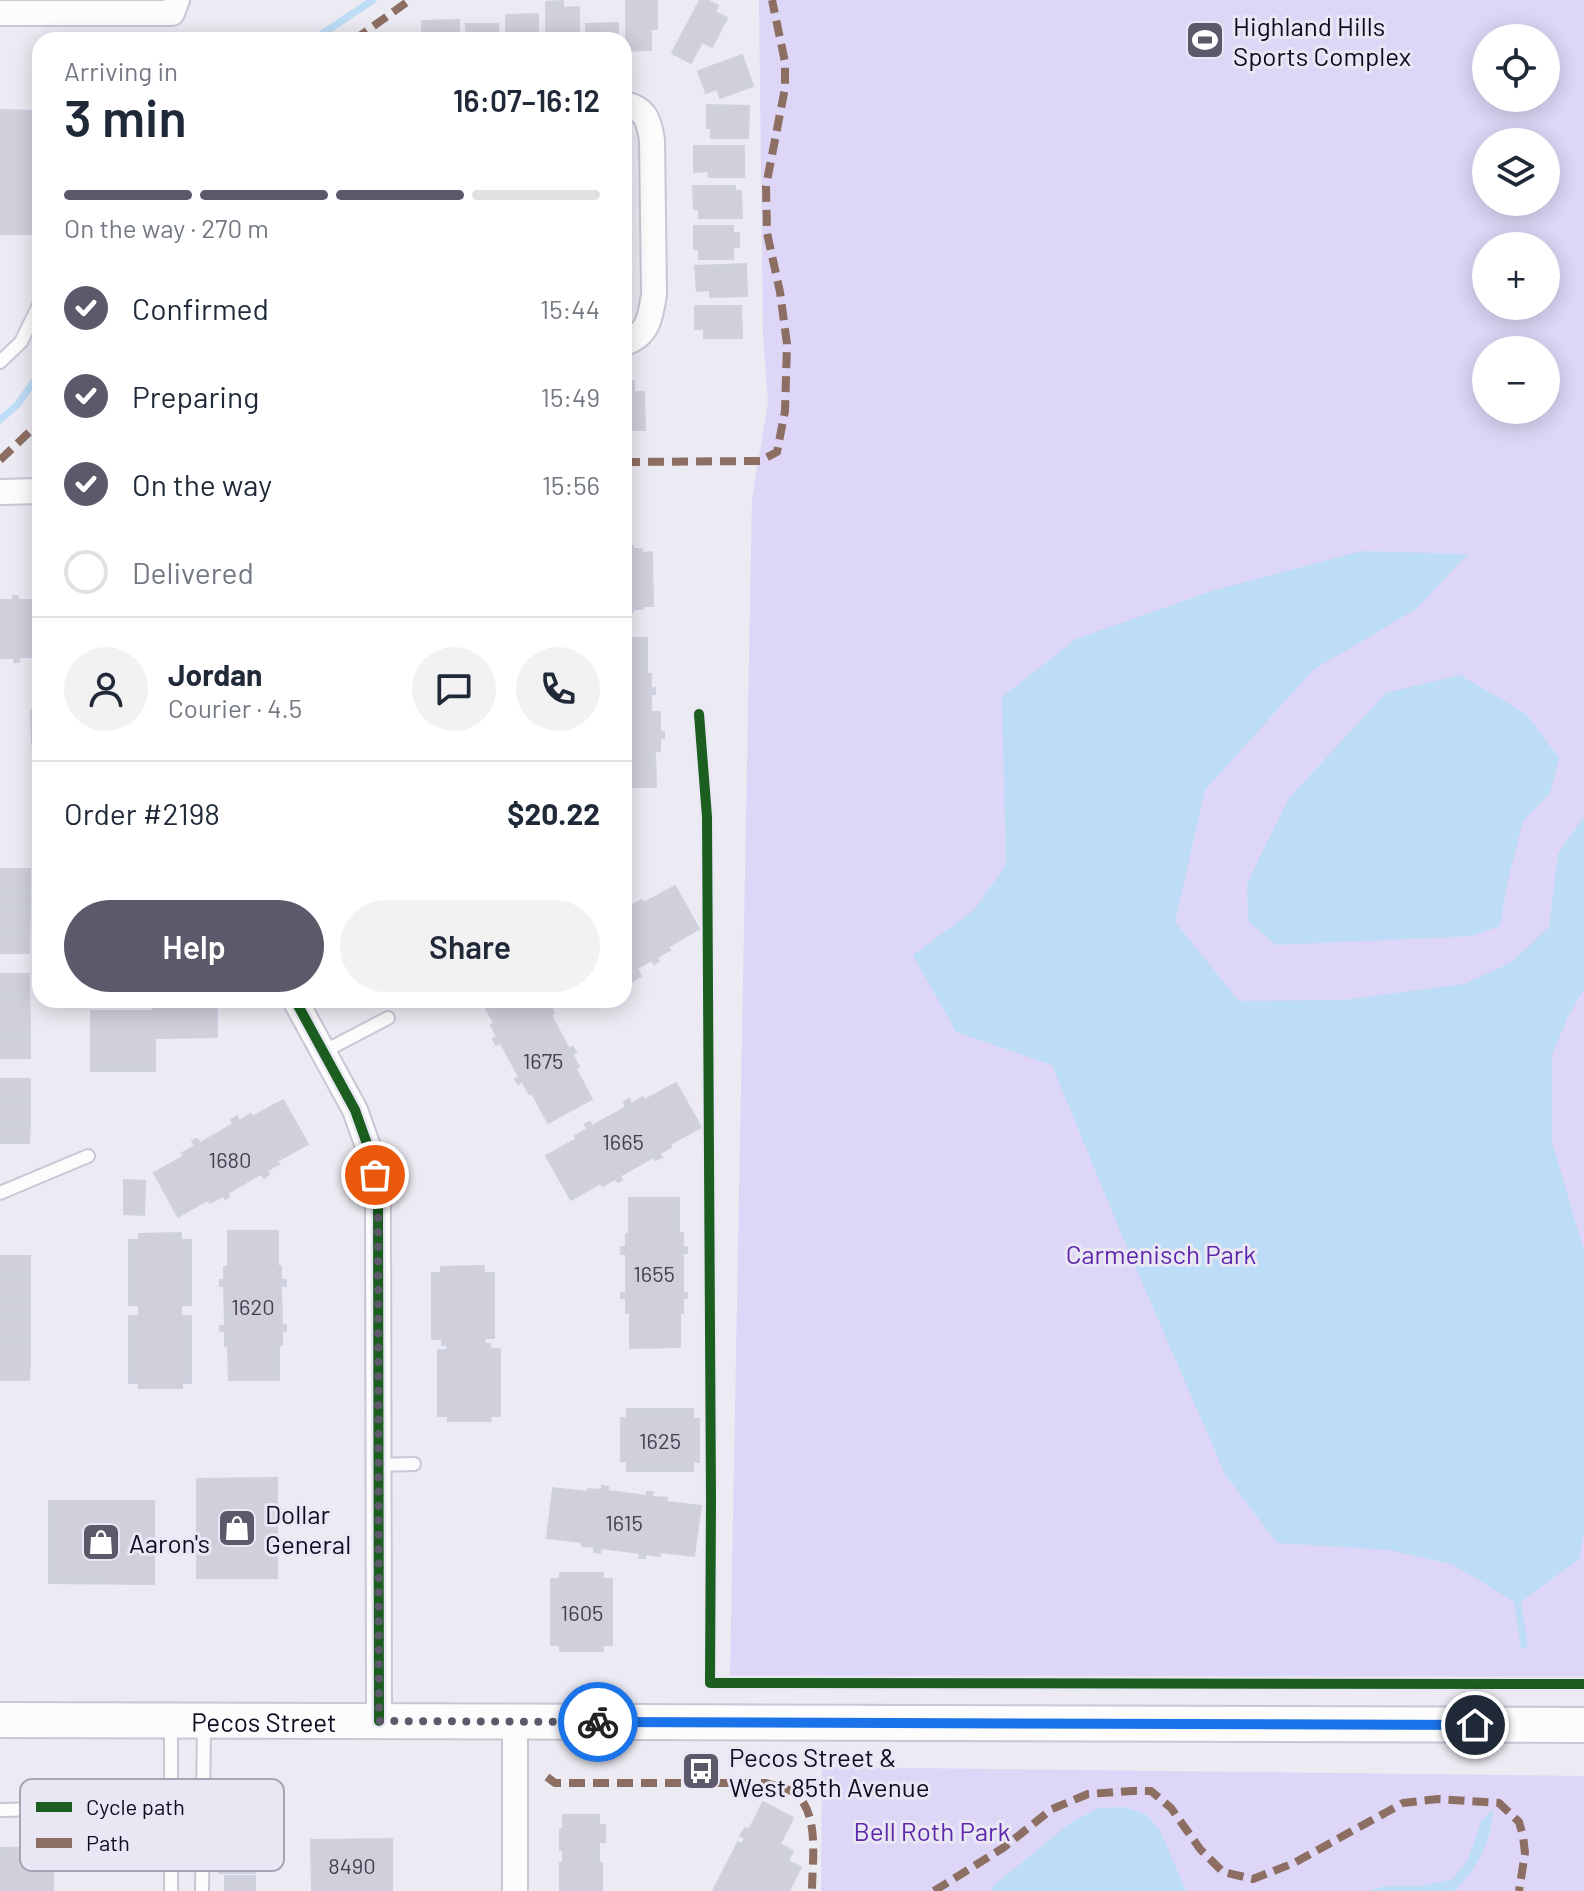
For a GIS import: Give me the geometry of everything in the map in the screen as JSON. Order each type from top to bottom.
[{"type":"main road","name":"Pecos Street","points":[[0,1720],[1584,1725]]},
{"type":"street","points":[[0,13],[175,7]]},
{"type":"street","points":[[634,108],[650,125],[652,140],[654,294],[651,317],[634,338]]},
{"type":"street","points":[[0,492],[32,491]]},
{"type":"street","points":[[299,1008],[355,1110],[372,1158],[378,1192],[379,1721]]},
{"type":"street","points":[[515,1722],[515,1891]]},
{"type":"lane","points":[[0,362],[21,342],[32,319]]},
{"type":"lane","points":[[323,1052],[388,1018]]},
{"type":"lane","points":[[0,1193],[88,1156]]},
{"type":"lane","points":[[378,1465],[414,1464]]},
{"type":"lane","points":[[176,1779],[187,1721]]},
{"type":"lane","points":[[187,1721],[192,1779]]},
{"type":"lane","points":[[0,1810],[20,1810]]},
{"type":"lane","points":[[200,1871],[202,1891]]},
{"type":"green space","name":"Carmenisch Park","points":[[759,0],[1584,0],[1584,1687],[730,1679],[752,498],[768,402],[763,337]]},
{"type":"green space","name":"Bell Roth Park","points":[[822,1767],[1584,1776],[1584,1891],[821,1891]]},
{"type":"water","points":[[1362,551],[1468,554],[1416,609],[1313,670],[1205,790],[1175,922],[1239,1001],[1342,1000],[1465,984],[1512,962],[1549,927],[1558,854],[1584,816],[1584,989],[1552,1055],[1552,1142],[1584,1251],[1584,1530],[1579,1559],[1518,1604],[1454,1565],[1390,1550],[1277,1543],[1225,1474],[1052,1065],[956,1032],[913,955],[974,910],[1006,865],[1002,697],[1076,639],[1212,591]]},
{"type":"water","points":[[1460,675],[1526,714],[1559,758],[1550,793],[1523,821],[1500,926],[1472,936],[1276,945],[1248,921],[1247,884],[1289,798],[1386,693]]},
{"type":"water","points":[[1123,1807],[1146,1814],[1160,1831],[1186,1891],[990,1891],[1072,1822],[1099,1808]]},
{"type":"water","points":[[1493,1810],[1482,1853],[1454,1891],[1369,1891],[1385,1886],[1421,1886],[1453,1879],[1468,1859],[1482,1820]]},
{"type":"building","points":[[626,0],[657,0],[657,29],[651,29],[651,50],[632,51],[632,32],[626,32]]},
{"type":"building","points":[[700,0],[718,6],[715,12],[727,18],[712,47],[702,42],[691,63],[672,53]]},
{"type":"building","points":[[563,1],[563,8],[579,7],[579,32],[546,32],[546,2]]},
{"type":"building","points":[[538,14],[538,32],[506,32],[506,15]]},
{"type":"building","points":[[459,20],[459,32],[422,32],[422,21]]},
{"type":"building","points":[[618,23],[618,32],[586,32],[586,24]]},
{"type":"building","points":[[466,24],[498,24],[498,32],[466,32]]},
{"type":"building","points":[[742,55],[753,86],[720,98],[717,89],[706,93],[698,71]]},
{"type":"building","points":[[707,105],[749,106],[748,138],[711,138],[711,128],[707,128]]},
{"type":"building","points":[[0,110],[32,111],[32,234],[0,234]]},
{"type":"building","points":[[694,146],[744,146],[744,177],[709,177],[708,171],[694,172]]},
{"type":"building","points":[[693,186],[735,186],[735,191],[741,191],[742,218],[699,218],[699,209],[694,209]]},
{"type":"building","points":[[694,226],[733,226],[733,233],[739,233],[739,247],[733,247],[733,259],[699,259],[699,249],[694,249]]},
{"type":"building","points":[[746,264],[747,296],[710,297],[710,290],[697,291],[695,266]]},
{"type":"building","points":[[695,306],[741,306],[742,338],[704,338],[704,329],[695,329]]},
{"type":"building","points":[[632,381],[634,392],[644,392],[645,430],[632,430]]},
{"type":"building","points":[[632,546],[633,549],[642,549],[642,553],[652,552],[653,606],[633,609],[633,612]]},
{"type":"building","points":[[13,596],[18,596],[18,600],[32,600],[32,657],[19,657],[19,662],[14,662],[14,658],[0,658],[0,600],[13,600]]},
{"type":"building","points":[[632,638],[647,638],[647,674],[651,674],[651,689],[655,688],[655,694],[651,694],[651,712],[660,712],[660,732],[664,732],[664,738],[660,738],[660,751],[655,751],[656,787],[632,787]]},
{"type":"building","points":[[0,869],[30,869],[30,890],[0,890]]},
{"type":"building","points":[[675,886],[699,929],[668,947],[670,950],[657,957],[659,961],[654,964],[652,960],[637,968],[641,976],[632,981],[632,905],[642,900],[644,903]]},
{"type":"building","points":[[0,890],[30,890],[30,911],[0,911]]},
{"type":"building","points":[[0,911],[30,911],[29,932],[0,932]]},
{"type":"building","points":[[0,932],[29,932],[29,953],[0,953]]},
{"type":"building","points":[[0,974],[29,974],[29,995],[0,995]]},
{"type":"building","points":[[0,995],[29,995],[30,1016],[0,1016]]},
{"type":"building","points":[[153,1008],[217,1008],[217,1037],[155,1038],[155,1071],[91,1071],[91,1011],[153,1011]]},
{"type":"building","points":[[486,1008],[552,1008],[554,1013],[551,1015],[569,1049],[573,1047],[576,1052],[572,1054],[579,1067],[576,1069],[592,1099],[548,1123],[532,1093],[529,1094],[522,1081],[518,1084],[515,1079],[519,1077],[500,1042],[496,1045],[493,1039],[497,1037],[491,1025],[494,1023]]},
{"type":"building","points":[[0,1016],[30,1016],[30,1037],[0,1037]]},
{"type":"building","points":[[0,1037],[30,1037],[30,1058],[0,1058]]},
{"type":"building","points":[[0,1079],[30,1079],[30,1101],[0,1100]]},
{"type":"building","points":[[676,1083],[701,1127],[670,1144],[671,1147],[659,1154],[662,1157],[656,1160],[654,1157],[620,1176],[622,1180],[618,1182],[615,1179],[603,1186],[601,1183],[571,1200],[546,1156],[576,1139],[575,1136],[587,1129],[585,1124],[590,1122],[592,1126],[626,1107],[624,1102],[629,1099],[631,1104],[643,1097],[645,1100]]},
{"type":"building","points":[[0,1100],[30,1101],[30,1122],[0,1122]]},
{"type":"building","points":[[283,1100],[308,1144],[277,1161],[279,1164],[267,1171],[269,1174],[264,1178],[261,1174],[228,1193],[229,1197],[225,1199],[223,1196],[210,1203],[208,1200],[178,1217],[154,1173],[184,1156],[182,1153],[195,1146],[192,1141],[197,1139],[200,1143],[233,1124],[231,1120],[237,1116],[239,1121],[251,1114],[252,1117]]},
{"type":"building","points":[[0,1122],[30,1122],[29,1143],[0,1143]]},
{"type":"building","points":[[124,1180],[145,1181],[144,1215],[124,1214]]},
{"type":"building","points":[[629,1198],[679,1198],[679,1233],[683,1233],[683,1247],[687,1247],[687,1253],[683,1253],[683,1293],[687,1293],[687,1298],[683,1298],[683,1313],[680,1313],[680,1347],[630,1348],[630,1313],[626,1313],[626,1298],[621,1298],[621,1293],[626,1293],[626,1254],[621,1254],[621,1247],[626,1247],[626,1234],[629,1234]]},
{"type":"building","points":[[228,1231],[278,1231],[278,1266],[281,1266],[281,1280],[286,1280],[286,1286],[281,1286],[282,1325],[286,1325],[286,1331],[282,1331],[282,1345],[279,1345],[279,1380],[229,1380],[228,1346],[225,1346],[225,1331],[220,1331],[220,1326],[225,1326],[224,1286],[220,1286],[220,1280],[224,1280],[224,1267],[228,1266]]},
{"type":"building","points":[[181,1233],[181,1240],[191,1240],[191,1305],[181,1305],[181,1316],[191,1316],[191,1383],[182,1383],[182,1388],[139,1388],[139,1383],[129,1383],[129,1316],[139,1316],[139,1305],[129,1305],[129,1240],[139,1240],[139,1234]]},
{"type":"building","points":[[0,1256],[30,1256],[30,1277],[0,1277]]},
{"type":"building","points":[[484,1266],[484,1273],[494,1273],[494,1338],[484,1338],[490,1349],[500,1349],[500,1416],[490,1416],[491,1421],[448,1421],[448,1416],[438,1416],[438,1350],[447,1350],[447,1345],[442,1345],[442,1339],[432,1339],[432,1273],[441,1273],[441,1267]]},
{"type":"building","points":[[0,1277],[30,1277],[30,1297],[0,1297]]},
{"type":"building","points":[[0,1297],[30,1297],[30,1318],[0,1318]]},
{"type":"building","points":[[0,1318],[30,1318],[30,1339],[0,1339]]},
{"type":"building","points":[[0,1339],[30,1339],[30,1360],[0,1360]]},
{"type":"building","points":[[0,1360],[30,1360],[29,1380],[0,1380]]},
{"type":"building","points":[[627,1409],[693,1409],[693,1419],[699,1419],[699,1462],[693,1461],[693,1471],[627,1471],[627,1461],[621,1461],[621,1418],[627,1418]]},
{"type":"building","name":"Dollar General","points":[[277,1478],[277,1578],[197,1578],[197,1479]]},
{"type":"building","points":[[602,1486],[608,1487],[608,1491],[647,1496],[647,1492],[653,1492],[652,1497],[667,1498],[666,1502],[701,1506],[694,1556],[660,1552],[660,1556],[645,1554],[645,1558],[639,1558],[640,1553],[601,1548],[600,1553],[594,1552],[595,1547],[582,1546],[582,1542],[547,1538],[553,1488],[588,1492],[588,1489],[602,1490]]},
{"type":"building","name":"Aaron's","points":[[49,1501],[154,1501],[154,1584],[49,1583]]},
{"type":"building","points":[[560,1573],[603,1573],[603,1579],[612,1579],[612,1645],[603,1645],[603,1651],[560,1651],[560,1645],[551,1645],[551,1579],[560,1579]]},
{"type":"building","points":[[763,1802],[793,1818],[780,1844],[793,1851],[788,1861],[801,1867],[789,1891],[713,1891],[738,1842],[742,1844],[745,1838],[740,1836],[745,1828],[749,1830]]},
{"type":"building","points":[[563,1815],[599,1815],[599,1825],[605,1825],[605,1842],[599,1842],[602,1891],[560,1891],[563,1850],[560,1850],[560,1829],[563,1829]]},
{"type":"building","points":[[392,1839],[392,1891],[312,1891],[311,1840]]},
{"type":"building","points":[[0,1848],[20,1848],[20,1871],[53,1871],[53,1891],[0,1891]]},
{"type":"building","points":[[219,1871],[255,1871],[255,1873]]},
{"type":"building","points":[[225,1876],[255,1876],[255,1891],[225,1891]]},
{"type":"waterway","points":[[325,32],[373,0]]},
{"type":"waterway","points":[[0,420],[17,405],[32,384]]},
{"type":"waterway","points":[[1518,1604],[1524,1645]]},
{"type":"marked path","points":[[365,32],[410,0]]},
{"type":"marked path","points":[[632,462],[760,461],[777,452],[785,411],[787,344],[767,233],[766,186],[785,88],[785,62],[772,0]]},
{"type":"marked path","points":[[0,460],[32,430]]},
{"type":"marked path","points":[[547,1777],[555,1783],[766,1783],[790,1790],[804,1803],[812,1826],[812,1891]]},
{"type":"marked path","points":[[934,1891],[1003,1848],[1052,1809],[1088,1794],[1132,1791],[1151,1791],[1171,1808],[1200,1849],[1223,1872],[1253,1879],[1294,1863],[1403,1803],[1438,1799],[1499,1803],[1519,1822],[1523,1836],[1525,1853],[1519,1891]]},
{"type":"cycle path","points":[[699,714],[707,817],[710,1683],[1584,1684]]},
{"type":"cycle path","points":[[299,1008],[355,1110],[372,1158],[378,1192],[379,1721]]},
{"type":"way so far","points":[[375,1175],[378,1192],[379,1721],[598,1722]]},
{"type":"place","name":"Highland Hills Sports Complex","points":[[1205,40]]},
{"type":"place","name":"Dollar General","points":[[237,1528]]},
{"type":"place","name":"Aaron's","points":[[101,1542]]},
{"type":"place","name":"Pecos Street & West 85th Avenue","points":[[701,1771]]},
{"type":"route","points":[[598,1722],[1475,1725]]}]
